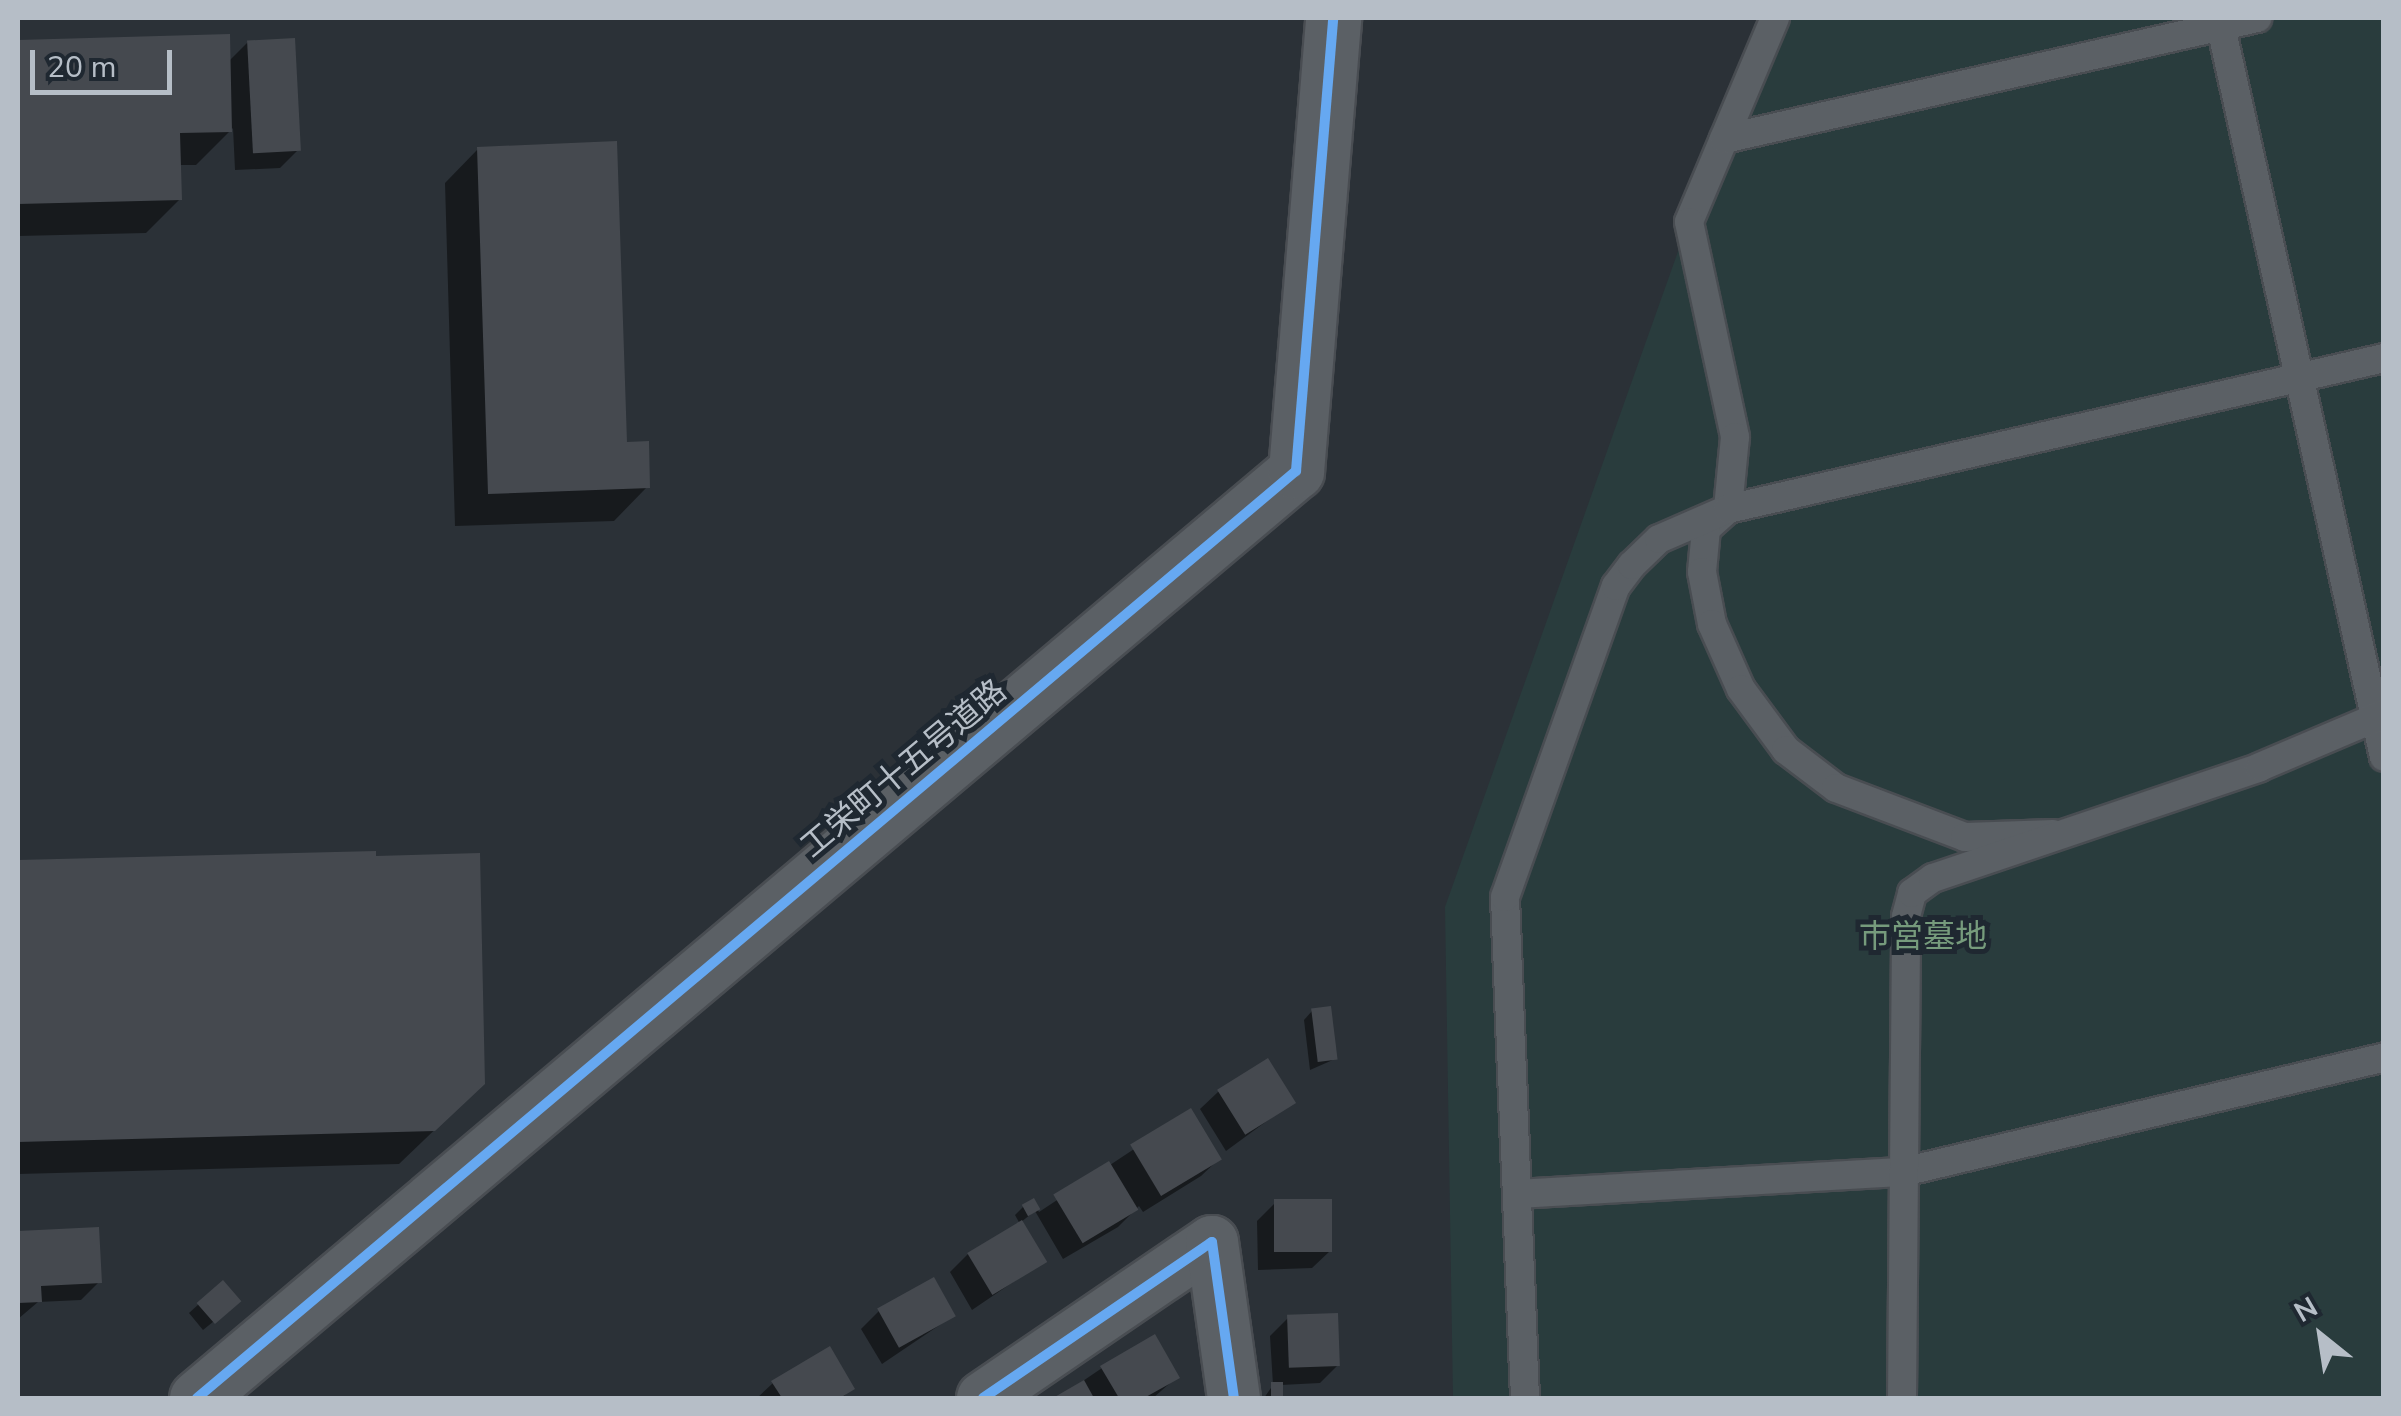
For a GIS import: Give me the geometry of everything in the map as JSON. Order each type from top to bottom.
[{"type":"street","name":"工栄町十五号道路","points":[[197,1398],[1296,471],[1333,18]]},
{"type":"street","points":[[983,1398],[1212,1242],[1234,1398]]},
{"type":"lane","points":[[1775,18],[1689,222],[1735,437],[1728,509],[1706,529],[1702,572],[1712,624],[1741,689],[1786,750],[1836,788],[1895,816],[1965,837],[2053,834]]},
{"type":"lane","points":[[1724,139],[2220,22],[2257,18]]},
{"type":"lane","points":[[2220,22],[2296,380],[2380,716],[2384,757]]},
{"type":"lane","points":[[1525,1398],[1505,896],[1616,586],[1659,539],[1728,509],[2384,358]]},
{"type":"lane","points":[[1902,1398],[1903,1172],[1912,893],[1934,878],[2053,834],[2260,767],[2380,716]]},
{"type":"lane","points":[[1518,1194],[1903,1172],[2384,1057]]},
{"type":"green space","name":"市営墓地","points":[[1761,18],[2383,18],[2383,1398],[1453,1398],[1445,907]]},
{"type":"building","points":[[230,34],[232,132],[180,133],[182,200],[18,204],[18,40]]},
{"type":"building","points":[[295,38],[301,151],[253,153],[247,41]]},
{"type":"building","points":[[617,141],[627,442],[649,441],[650,488],[488,494],[477,147]]},
{"type":"building","points":[[376,851],[376,856],[480,853],[485,1084],[435,1131],[18,1142],[18,860]]},
{"type":"building","points":[[1331,1006],[1338,1060],[1318,1062],[1311,1008]]},
{"type":"building","points":[[1268,1058],[1296,1103],[1245,1135],[1217,1090]]},
{"type":"building","points":[[1191,1108],[1222,1159],[1161,1196],[1130,1145]]},
{"type":"building","points":[[1109,1161],[1138,1210],[1083,1243],[1053,1194]]},
{"type":"building","points":[[1034,1198],[1040,1209],[1028,1216],[1022,1205]]},
{"type":"building","points":[[1274,1199],[1332,1199],[1332,1252],[1274,1252]]},
{"type":"building","points":[[1022,1220],[1047,1262],[992,1295],[967,1253]]},
{"type":"building","points":[[99,1227],[102,1283],[41,1286],[42,1302],[18,1303],[18,1231]]},
{"type":"building","points":[[934,1277],[956,1316],[899,1348],[877,1309]]},
{"type":"building","points":[[223,1280],[241,1301],[215,1324],[197,1303]]},
{"type":"building","points":[[1338,1313],[1340,1366],[1289,1368],[1287,1315]]},
{"type":"building","points":[[1155,1334],[1180,1378],[1144,1398],[1119,1398],[1100,1366]]},
{"type":"building","points":[[830,1346],[855,1389],[840,1398],[782,1398],[771,1381]]},
{"type":"building","points":[[1084,1380],[1094,1398],[1053,1398]]},
{"type":"building","points":[[1271,1382],[1283,1382],[1283,1398],[1271,1398]]},
{"type":"cycle path","points":[[197,1398],[1296,471],[1333,18]]},
{"type":"cycle path","points":[[983,1398],[1212,1242],[1234,1398]]}]
